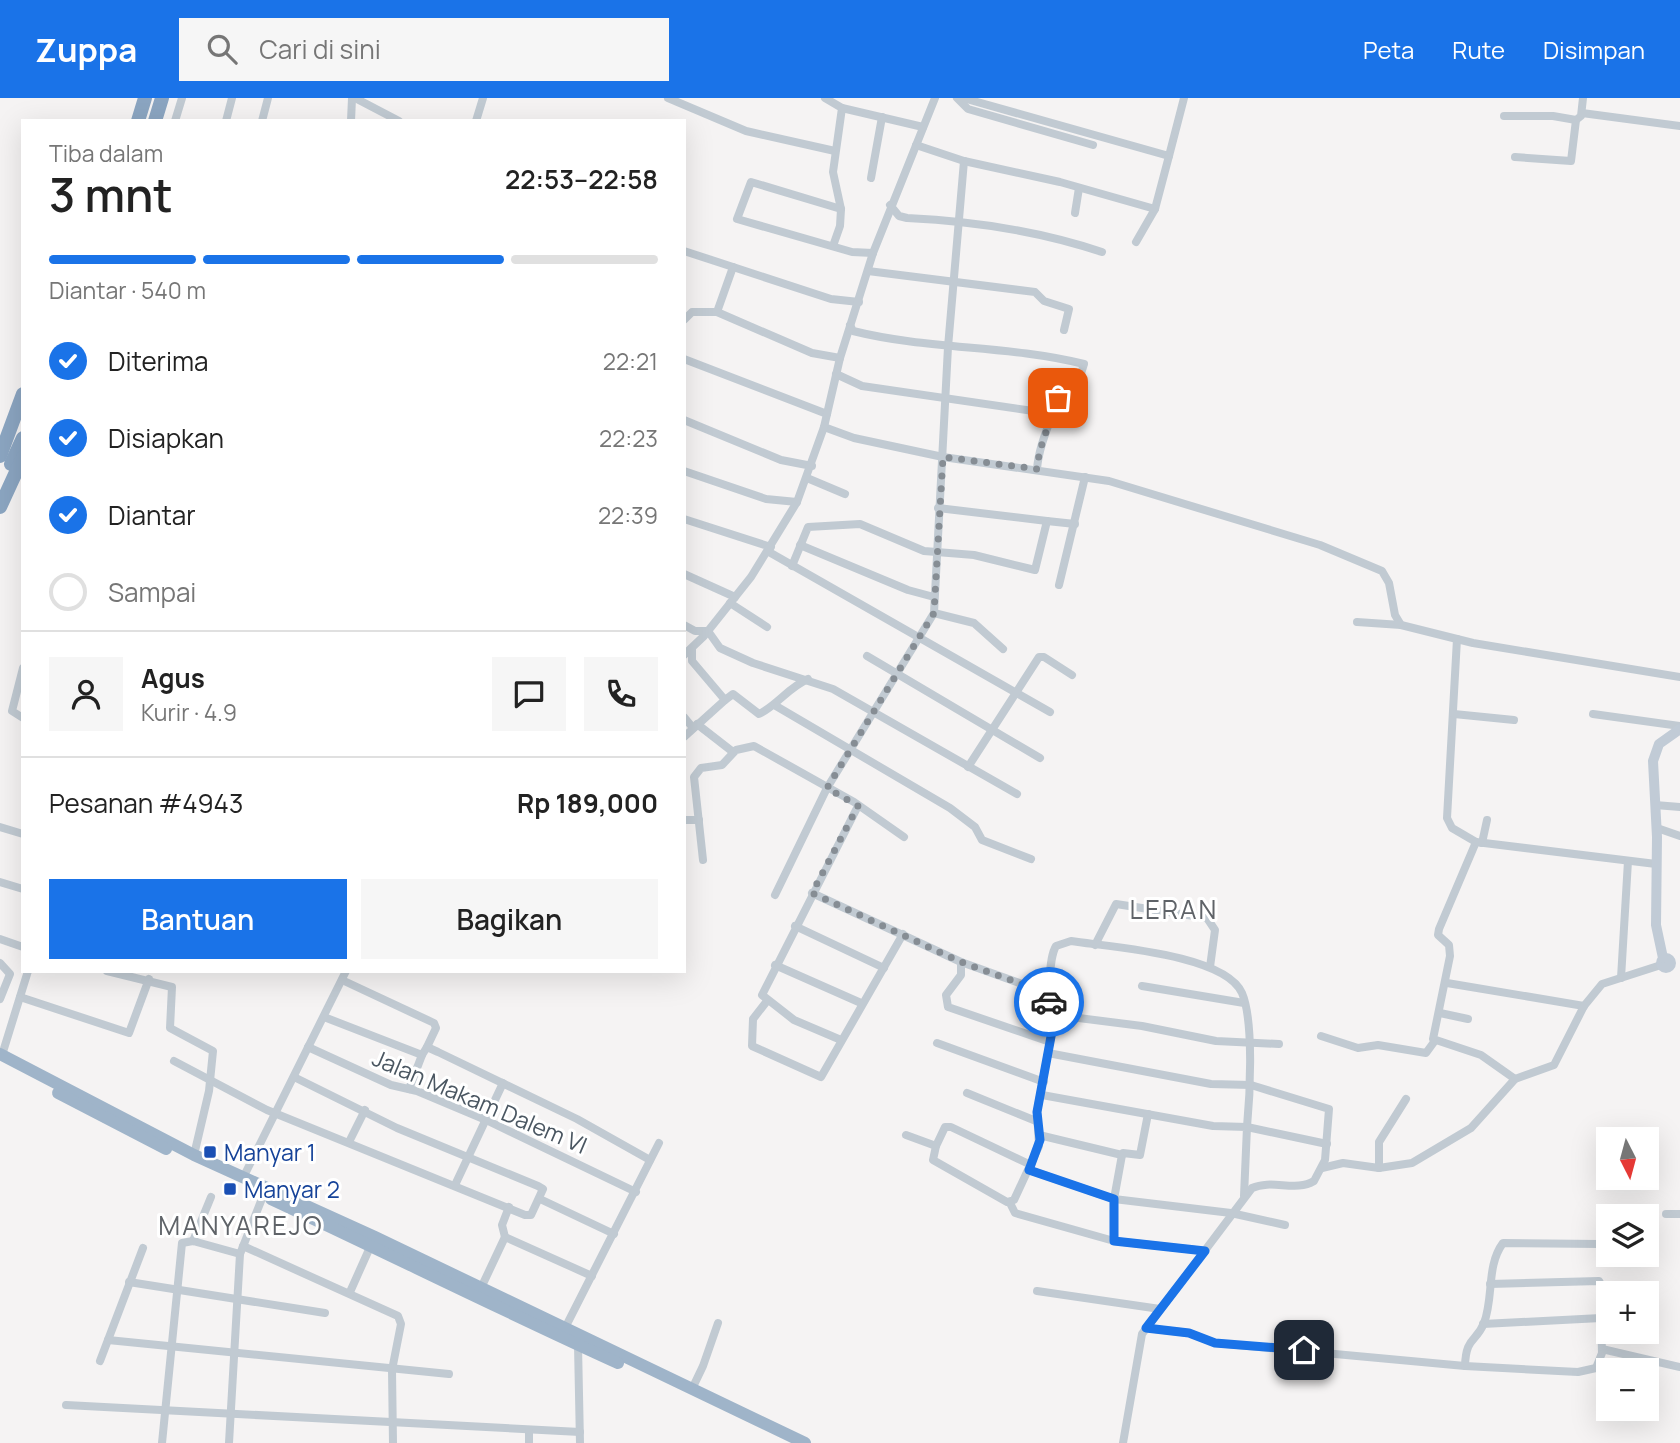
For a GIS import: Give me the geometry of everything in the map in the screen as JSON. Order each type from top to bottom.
[{"type":"highway","points":[[139,119],[145,98]]},
{"type":"highway","points":[[156,119],[162,98]]},
{"type":"highway","points":[[0,456],[21,399]]},
{"type":"highway","points":[[0,487],[21,442]]},
{"type":"highway","points":[[0,507],[21,461]]},
{"type":"highway","points":[[1,1057],[194,1155],[565,1328],[786,1443]]},
{"type":"highway","points":[[1,1057],[14,1071],[368,1251],[805,1443]]},
{"type":"main road","points":[[1669,963],[1656,925],[1657,828],[1654,752],[1680,728]]},
{"type":"street","points":[[176,119],[182,98]]},
{"type":"street","points":[[227,119],[232,98]]},
{"type":"street","points":[[263,119],[268,98]]},
{"type":"street","points":[[351,119],[354,98],[395,119]]},
{"type":"street","points":[[477,119],[483,98]]},
{"type":"street","points":[[668,98],[746,131],[835,150]]},
{"type":"street","points":[[825,98],[842,108],[923,127]]},
{"type":"street","points":[[724,700],[692,661],[688,652],[708,631],[770,549],[797,502],[824,427],[840,358],[873,253],[935,98]]},
{"type":"street","points":[[1136,242],[1155,209],[1184,98]]},
{"type":"street","points":[[1515,158],[1571,161],[1583,98]]},
{"type":"street","points":[[960,101],[1093,145]]},
{"type":"street","points":[[833,246],[840,226],[841,209],[833,172],[842,108]]},
{"type":"street","points":[[1002,114],[1169,156]]},
{"type":"street","points":[[1504,116],[1579,117],[1680,126]]},
{"type":"street","points":[[871,178],[882,117]]},
{"type":"street","points":[[916,145],[964,161],[1155,209]]},
{"type":"street","points":[[775,895],[827,788],[934,613],[948,347],[964,161]]},
{"type":"street","points":[[841,209],[751,182],[737,216],[739,222],[852,252],[873,253]]},
{"type":"street","points":[[1075,213],[1079,188]]},
{"type":"street","points":[[890,205],[899,216],[907,218],[957,222],[1052,237],[1102,252]]},
{"type":"street","points":[[686,252],[831,299],[859,302]]},
{"type":"street","points":[[717,312],[733,267]]},
{"type":"street","points":[[868,271],[1035,292],[1044,301],[1069,309],[1064,330]]},
{"type":"street","points":[[686,318],[692,312],[717,312],[812,353],[840,358]]},
{"type":"street","points":[[850,325],[853,331],[888,340],[994,349],[1084,364],[1077,386],[1059,396],[1038,450],[1037,469]]},
{"type":"street","points":[[686,360],[827,414]]},
{"type":"street","points":[[836,374],[862,386],[1054,414]]},
{"type":"street","points":[[686,421],[781,460],[812,466]]},
{"type":"street","points":[[824,427],[854,438],[943,457],[1085,477],[1320,545],[1378,568],[1387,578],[1401,625]]},
{"type":"street","points":[[686,472],[766,499],[797,502]]},
{"type":"street","points":[[1059,585],[1085,477]]},
{"type":"street","points":[[807,478],[845,494]]},
{"type":"street","points":[[938,508],[1074,524]]},
{"type":"street","points":[[686,520],[770,549],[792,566],[1050,712]]},
{"type":"street","points":[[792,566],[809,527],[860,524],[873,527],[922,550],[974,555],[1034,571],[1047,521]]},
{"type":"street","points":[[800,545],[908,590],[934,597]]},
{"type":"street","points":[[686,574],[732,600],[767,627]]},
{"type":"street","points":[[934,613],[974,623],[1003,649]]},
{"type":"street","points":[[1357,622],[1401,625],[1457,639],[1680,677]]},
{"type":"street","points":[[686,626],[695,631],[708,631]]},
{"type":"street","points":[[708,631],[720,648],[742,659],[833,689],[1017,794]]},
{"type":"street","points":[[1457,639],[1447,818],[1452,828],[1479,843],[1656,864]]},
{"type":"street","points":[[867,656],[1040,758]]},
{"type":"street","points":[[968,767],[1015,691],[1041,656],[1072,675]]},
{"type":"street","points":[[21,676],[12,711],[21,717]]},
{"type":"street","points":[[776,706],[797,684],[808,679]]},
{"type":"street","points":[[686,735],[733,694],[761,715],[769,705],[776,706],[950,808],[975,827],[982,840],[1031,859]]},
{"type":"street","points":[[1454,714],[1514,720]]},
{"type":"street","points":[[1593,714],[1680,728]]},
{"type":"street","points":[[686,719],[733,752]]},
{"type":"street","points":[[703,860],[694,777],[701,768],[722,765],[733,752],[754,746],[858,806],[904,837]]},
{"type":"street","points":[[686,775],[694,777]]},
{"type":"street","points":[[1655,805],[1680,807]]},
{"type":"street","points":[[841,1040],[794,1020],[767,1001],[762,994],[858,806]]},
{"type":"street","points":[[686,820],[699,820]]},
{"type":"street","points":[[1321,1037],[1358,1048],[1378,1045],[1426,1053],[1434,1042],[1433,1036],[1447,983],[1450,948],[1438,935],[1438,929],[1479,843],[1487,820]]},
{"type":"street","points":[[0,827],[21,833]]},
{"type":"street","points":[[1657,828],[1680,836]]},
{"type":"street","points":[[1620,978],[1628,861]]},
{"type":"street","points":[[0,882],[21,888]]},
{"type":"street","points":[[812,893],[961,962],[1050,994]]},
{"type":"street","points":[[1095,945],[1116,904],[1207,918],[1214,930],[1210,967]]},
{"type":"street","points":[[795,926],[884,968]]},
{"type":"street","points":[[767,1001],[754,1019],[753,1047],[820,1077],[903,934]]},
{"type":"street","points":[[0,939],[21,946]]},
{"type":"street","points":[[1244,1196],[1251,1085],[1248,1045],[1244,1003],[1238,987],[1210,967],[1196,962],[1071,941],[1056,946],[1050,960],[1049,1009],[1055,1015],[1248,1045],[1279,1044]]},
{"type":"street","points":[[961,962],[961,975],[946,995],[948,1007],[1050,1042]]},
{"type":"street","points":[[0,963],[10,974],[0,999]]},
{"type":"street","points":[[1322,1168],[1343,1163],[1380,1168],[1412,1163],[1471,1128],[1515,1079],[1554,1065],[1584,1006],[1602,984],[1669,963]]},
{"type":"street","points":[[775,965],[861,1003]]},
{"type":"street","points":[[1,1057],[28,973]]},
{"type":"street","points":[[118,973],[149,979],[173,989],[170,1028],[211,1049],[211,1079],[194,1155]]},
{"type":"street","points":[[243,1178],[345,973]]},
{"type":"street","points":[[20,997],[129,1032],[149,979]]},
{"type":"street","points":[[342,980],[434,1023],[436,1028],[409,1089]]},
{"type":"street","points":[[1447,983],[1584,1006]]},
{"type":"street","points":[[1142,986],[1244,1003]]},
{"type":"street","points":[[1440,1013],[1468,1019]]},
{"type":"street","points":[[1010,1203],[1030,1168],[1039,1135],[1036,1121],[1055,1015]]},
{"type":"street","points":[[324,1017],[424,1051],[503,1083],[650,1160]]},
{"type":"street","points":[[1434,1042],[1481,1055],[1515,1079]]},
{"type":"street","points":[[937,1043],[1044,1082]]},
{"type":"street","name":"Jalan Makam Dalem VI","points":[[307,1047],[391,1085],[409,1089],[486,1120],[636,1192]]},
{"type":"street","points":[[1048,1053],[1211,1084],[1251,1085],[1328,1108],[1327,1144],[1322,1168],[1309,1184],[1263,1183],[1244,1196],[1146,1328],[1139,1347],[1123,1443]]},
{"type":"street","points":[[174,1061],[276,1112],[530,1216],[540,1199],[542,1188],[397,1128],[294,1077]]},
{"type":"street","points":[[455,1185],[503,1083]]},
{"type":"street","points":[[967,1093],[1036,1121]]},
{"type":"street","points":[[1042,1095],[1213,1126],[1247,1127],[1327,1144]]},
{"type":"street","points":[[1380,1168],[1379,1142],[1406,1099]]},
{"type":"street","points":[[349,1142],[365,1110]]},
{"type":"street","points":[[1039,1135],[1122,1155],[1140,1154],[1148,1114]]},
{"type":"street","points":[[1205,1251],[1114,1241],[1015,1213],[1010,1203],[933,1160],[936,1146],[944,1129],[949,1127],[1030,1168],[1114,1199],[1231,1213],[1285,1225]]},
{"type":"street","points":[[906,1135],[936,1146]]},
{"type":"street","points":[[565,1328],[659,1143]]},
{"type":"street","points":[[1114,1241],[1114,1199],[1122,1155]]},
{"type":"street","points":[[229,1443],[241,1250],[263,1196]]},
{"type":"street","points":[[193,1241],[211,1197]]},
{"type":"street","points":[[540,1199],[614,1234]]},
{"type":"street","points":[[481,1288],[505,1237],[502,1225],[509,1208]]},
{"type":"street","points":[[1666,1214],[1680,1214]]},
{"type":"street","points":[[505,1237],[592,1276]]},
{"type":"street","points":[[162,1443],[169,1347],[183,1243],[193,1241],[241,1250],[350,1292],[398,1317],[401,1324],[392,1370],[393,1443]]},
{"type":"street","points":[[1465,1366],[1469,1342],[1483,1324],[1490,1284],[1503,1243],[1596,1244]]},
{"type":"street","points":[[100,1360],[143,1248]]},
{"type":"street","points":[[350,1292],[368,1251]]},
{"type":"street","points":[[1490,1284],[1596,1281]]},
{"type":"street","points":[[129,1282],[325,1313]]},
{"type":"street","points":[[1037,1291],[1160,1309]]},
{"type":"street","points":[[1483,1324],[1596,1318]]},
{"type":"street","points":[[690,1393],[704,1366],[718,1323]]},
{"type":"street","points":[[1146,1328],[1189,1333],[1215,1343],[1465,1366],[1588,1371],[1596,1368],[1602,1344]]},
{"type":"street","points":[[108,1339],[449,1374]]},
{"type":"street","points":[[578,1345],[574,1433],[580,1443]]},
{"type":"street","points":[[1602,1349],[1680,1367]]},
{"type":"street","points":[[66,1405],[574,1433]]},
{"type":"street","points":[[529,1432],[529,1443]]},
{"type":"way so far","points":[[1049,1002],[1050,994],[961,962],[812,893],[858,806],[827,788],[934,613],[943,457],[1037,469],[1038,450],[1050,428],[1058,398]]},
{"type":"place","name":"Manyar 1","points":[[210,1152]]},
{"type":"place","name":"Manyar 2","points":[[230,1189]]},
{"type":"district","name":"LERAN","points":[[1174,909]]},
{"type":"district","name":"MANYAREJO","points":[[241,1225]]},
{"type":"route","points":[[1049,1002],[1050,1012],[1055,1015],[1037,1112],[1039,1146],[1029,1170],[1114,1199],[1114,1241],[1205,1251],[1146,1328],[1189,1333],[1215,1343],[1304,1350]]}]
